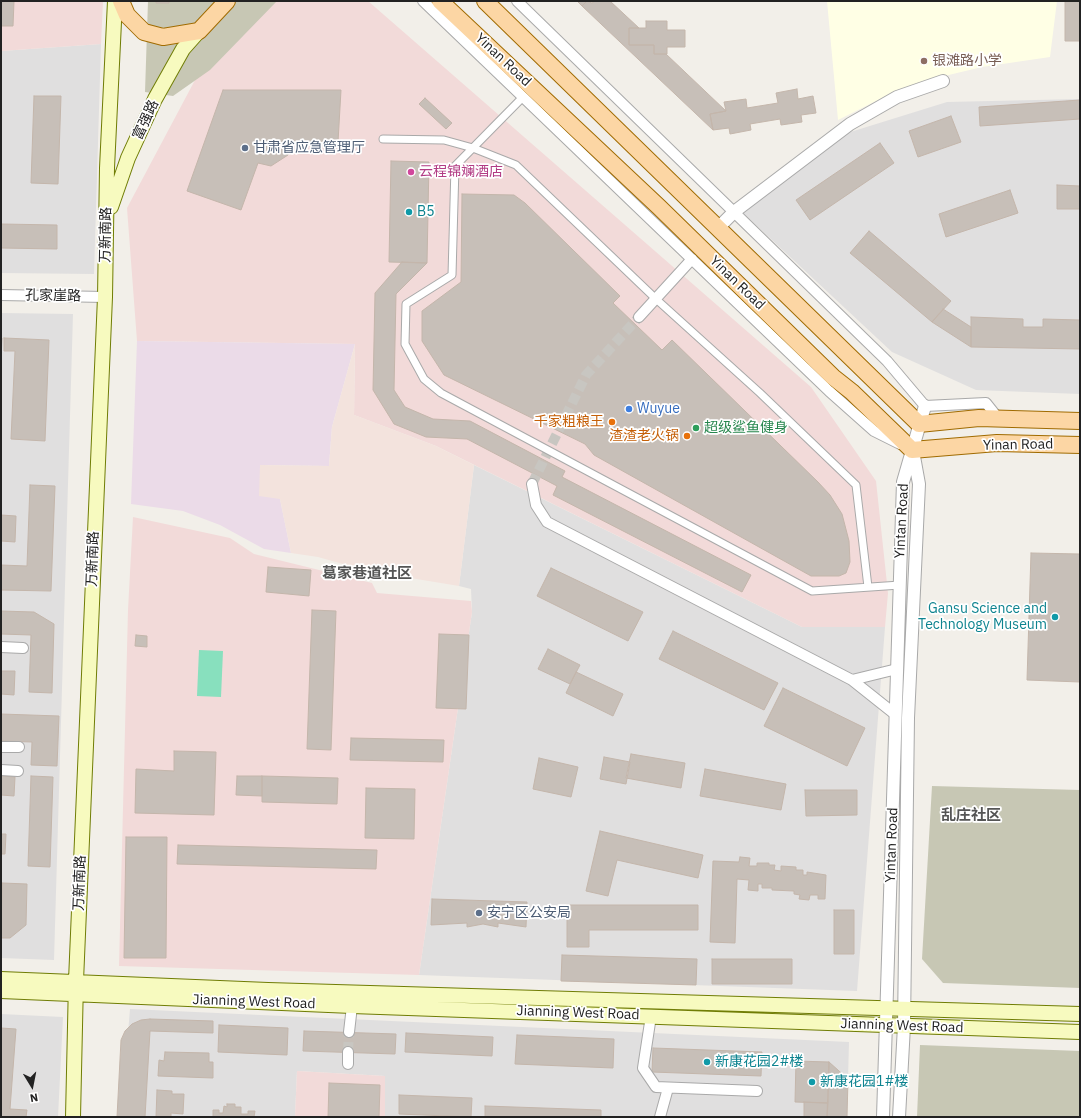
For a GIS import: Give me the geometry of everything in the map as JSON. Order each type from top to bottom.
[{"type":"main road","name":"万新南路","points":[[73,1117],[76,987],[105,297],[107,168],[115,1]]},
{"type":"main road","points":[[121,1],[127,15],[144,32],[163,37],[199,31],[227,1]]},
{"type":"main road","name":"Yinan Road","points":[[440,1],[659,207],[833,377],[868,407],[912,450],[997,443],[1080,445]]},
{"type":"main road","name":"Yinan Road","points":[[485,1],[919,424],[979,418],[1080,421]]},
{"type":"main road","name":"富强路","points":[[107,217],[128,158],[155,100],[183,49],[199,31]]},
{"type":"main road","points":[[1,979],[76,987]]},
{"type":"main road","points":[[1,991],[76,987]]},
{"type":"main road","name":"Jianning West Road","points":[[76,987],[352,1006],[1080,1032]]},
{"type":"main road","name":"Jianning West Road","points":[[76,987],[268,990],[904,1007],[1080,1014]]},
{"type":"street","points":[[424,1],[829,391],[874,431],[912,450],[919,424],[926,406]]},
{"type":"street","points":[[517,1],[887,361],[926,406]]},
{"type":"street","points":[[718,228],[734,212],[850,124],[897,97],[943,81]]},
{"type":"street","points":[[523,97],[455,166],[452,275],[406,304],[405,344],[424,379],[441,393],[812,591],[900,585]]},
{"type":"street","points":[[383,139],[444,140],[473,148],[516,164],[656,299],[760,393],[856,485],[868,587]]},
{"type":"street","points":[[639,317],[692,259]]},
{"type":"street","name":"孔家崖路","points":[[1,295],[105,297]]},
{"type":"street","points":[[926,406],[986,403],[998,418]]},
{"type":"street","name":"Yintan Road","points":[[883,1117],[903,482],[912,450]]},
{"type":"street","name":"Yintan Road","points":[[899,1117],[904,1026],[908,718],[919,484],[912,450]]},
{"type":"street","points":[[532,484],[536,505],[547,522],[852,680],[896,714]]},
{"type":"street","points":[[1,647],[23,648]]},
{"type":"street","points":[[852,680],[897,669]]},
{"type":"street","points":[[1,746],[19,747]]},
{"type":"street","points":[[1,770],[18,771]]},
{"type":"street","points":[[349,1032],[352,1006]]},
{"type":"street","points":[[651,1016],[643,1068],[656,1087],[757,1091]]},
{"type":"street","points":[[348,1052],[348,1064]]},
{"type":"street","points":[[660,1117],[668,1088]]},
{"type":"shaded area","points":[[1,1],[103,1],[101,44],[1,51]]},
{"type":"shaded area","points":[[148,1],[277,1],[210,70],[173,96],[145,92]]},
{"type":"shaded area","points":[[269,1],[368,1],[811,387],[876,481],[888,593],[885,627],[802,627],[436,446],[354,415],[355,344],[137,341],[127,208],[203,65]]},
{"type":"shaded area","name":"银滩路小学","points":[[827,1],[1057,1],[1050,57],[982,67],[932,79],[884,97],[838,120]]},
{"type":"shaded area","points":[[101,44],[94,274],[1,273],[1,51]]},
{"type":"shaded area","points":[[1080,99],[1080,394],[976,390],[892,352],[743,213],[844,134],[947,102]]},
{"type":"shaded area","points":[[1,313],[73,314],[54,960],[1,958]]},
{"type":"shaded area","points":[[137,341],[355,344],[332,427],[329,466],[260,465],[280,499],[291,553],[264,549],[220,525],[183,511],[131,504]]},
{"type":"shaded area","points":[[355,344],[354,415],[436,446],[474,465],[459,586],[368,571],[318,557],[291,553],[280,499],[259,496],[260,465],[329,466],[332,427]]},
{"type":"shaded area","points":[[474,465],[802,627],[885,627],[857,991],[419,975],[472,612],[471,589],[459,586]]},
{"type":"shaded area","points":[[133,517],[230,538],[254,554],[372,583],[377,593],[471,601],[472,612],[419,975],[119,966],[128,610]]},
{"type":"shaded area","points":[[932,786],[1080,790],[1080,988],[943,983],[922,959]]},
{"type":"shaded area","points":[[130,1009],[849,1042],[847,1117],[385,1117],[385,1076],[297,1071],[295,1117],[121,1117]]},
{"type":"shaded area","points":[[1,1014],[63,1017],[58,1117],[1,1117]]},
{"type":"shaded area","points":[[920,1045],[1080,1051],[1080,1117],[917,1117]]},
{"type":"shaded area","points":[[297,1071],[385,1076],[385,1117],[295,1117]]},
{"type":"green space","points":[[199,650],[223,651],[221,697],[197,696]]},
{"type":"building","points":[[1,1],[14,1],[13,26],[1,26]]},
{"type":"building","points":[[156,1],[169,1],[169,3],[156,3]]},
{"type":"building","points":[[577,1],[587,1],[582,6]]},
{"type":"building","points":[[587,1],[592,3],[595,1],[610,1],[639,28],[629,28],[629,45],[654,45],[654,54],[666,54],[726,111],[710,114],[713,130],[582,6]]},
{"type":"building","points":[[1065,1],[1080,1],[1080,41],[1065,41]]},
{"type":"building","points":[[646,21],[667,21],[667,30],[685,30],[685,47],[667,47],[667,54],[654,54],[654,45],[629,45],[629,28],[646,28]]},
{"type":"building","points":[[797,89],[798,99],[813,96],[816,113],[801,115],[802,122],[781,125],[780,119],[750,124],[751,130],[730,134],[729,128],[713,130],[710,114],[726,111],[724,102],[746,99],[747,108],[778,103],[776,93]]},
{"type":"building","name":"甘肃省应急管理厅","points":[[223,90],[341,90],[338,142],[288,141],[288,155],[271,166],[258,163],[241,210],[187,191]]},
{"type":"building","points":[[34,96],[61,96],[58,184],[31,183]]},
{"type":"building","points":[[425,98],[452,123],[446,129],[419,104]]},
{"type":"building","points":[[1080,100],[1080,119],[980,126],[979,107]]},
{"type":"building","points":[[951,116],[961,142],[918,157],[909,131]]},
{"type":"building","points":[[880,143],[894,163],[810,220],[796,200]]},
{"type":"building","name":"B5","points":[[391,161],[429,162],[427,263],[389,262]]},
{"type":"building","points":[[1057,185],[1080,186],[1080,209],[1057,209]]},
{"type":"building","points":[[1010,190],[1018,213],[946,237],[939,214]]},
{"type":"building","name":"Wuyue","points":[[462,194],[514,195],[525,203],[620,296],[613,303],[662,350],[672,340],[818,482],[830,495],[842,514],[849,541],[850,562],[846,573],[839,576],[811,576],[594,455],[585,444],[444,375],[422,341],[422,311],[461,282]]},
{"type":"building","points":[[1,224],[57,225],[57,249],[1,248]]},
{"type":"building","points":[[869,231],[951,301],[932,322],[850,253]]},
{"type":"building","points":[[402,262],[427,263],[396,294],[394,390],[405,407],[433,419],[470,421],[565,471],[562,477],[751,575],[742,592],[553,495],[557,486],[467,439],[426,437],[394,424],[373,390],[375,293]]},
{"type":"building","points":[[943,309],[971,327],[971,347],[932,322]]},
{"type":"building","points":[[971,317],[1023,319],[1023,327],[1043,327],[1043,319],[1080,320],[1080,349],[971,347]]},
{"type":"building","points":[[1,338],[2,338],[1,360]]},
{"type":"building","points":[[4,338],[49,340],[45,441],[11,439],[15,351],[4,351]]},
{"type":"building","points":[[30,485],[55,486],[51,591],[1,590],[1,565],[27,566]]},
{"type":"building","points":[[1,515],[16,516],[15,542],[1,541]]},
{"type":"building","name":"Gansu Science and Technology Museum","points":[[1031,553],[1080,554],[1080,682],[1027,680]]},
{"type":"building","points":[[268,567],[311,570],[309,596],[266,592]]},
{"type":"building","points":[[551,568],[643,612],[628,641],[537,596]]},
{"type":"building","points":[[312,610],[336,611],[331,750],[307,749]]},
{"type":"building","points":[[1,611],[34,612],[54,624],[52,693],[29,692],[31,635],[1,634]]},
{"type":"building","points":[[673,631],[778,683],[764,710],[659,659]]},
{"type":"building","points":[[439,634],[469,635],[466,709],[436,708]]},
{"type":"building","points":[[136,635],[147,636],[147,647],[135,646]]},
{"type":"building","points":[[548,649],[580,665],[570,684],[538,669]]},
{"type":"building","points":[[1,671],[15,671],[14,695],[1,694]]},
{"type":"building","points":[[576,672],[623,694],[613,716],[566,693]]},
{"type":"building","points":[[783,688],[865,728],[847,766],[764,726]]},
{"type":"building","points":[[1,714],[59,716],[57,766],[31,765],[32,742],[1,741]]},
{"type":"building","points":[[351,738],[444,740],[443,762],[350,760]]},
{"type":"building","points":[[174,751],[216,752],[214,815],[135,813],[136,769],[174,771]]},
{"type":"building","points":[[631,754],[685,763],[681,788],[626,778]]},
{"type":"building","points":[[604,757],[630,762],[626,784],[600,779]]},
{"type":"building","points":[[539,758],[578,767],[571,797],[533,789]]},
{"type":"building","points":[[705,769],[786,784],[781,810],[700,796]]},
{"type":"building","points":[[1,776],[15,777],[14,796],[1,795]]},
{"type":"building","points":[[31,776],[53,777],[50,867],[28,866]]},
{"type":"building","points":[[237,776],[262,776],[262,796],[236,795]]},
{"type":"building","points":[[262,776],[338,778],[337,804],[262,802]]},
{"type":"building","points":[[366,788],[415,789],[414,839],[365,838]]},
{"type":"building","points":[[805,790],[857,790],[857,815],[806,816]]},
{"type":"building","points":[[600,831],[703,855],[698,878],[617,860],[608,896],[586,891]]},
{"type":"building","points":[[1,834],[6,834],[5,854],[1,854]]},
{"type":"building","points":[[126,837],[167,837],[166,958],[124,958]]},
{"type":"building","points":[[178,845],[377,850],[376,869],[177,864]]},
{"type":"building","points":[[740,857],[750,858],[749,866],[757,866],[757,863],[769,863],[769,865],[775,865],[774,870],[781,871],[781,866],[796,867],[796,870],[803,870],[803,875],[807,875],[807,872],[826,875],[825,899],[818,899],[818,895],[810,895],[809,900],[799,899],[800,895],[794,894],[794,891],[762,888],[762,884],[758,884],[758,891],[748,890],[749,880],[737,879],[735,943],[710,942],[713,861],[739,862]]},
{"type":"building","points":[[2,883],[27,884],[26,925],[10,938],[1,938]]},
{"type":"building","name":"安宁区公安局","points":[[432,899],[527,902],[526,927],[498,923],[498,927],[483,924],[467,927],[467,923],[431,925]]},
{"type":"building","points":[[567,905],[698,905],[698,930],[589,930],[589,947],[567,947]]},
{"type":"building","points":[[834,910],[854,910],[854,954],[834,954]]},
{"type":"building","points":[[562,955],[697,959],[696,985],[561,981]]},
{"type":"building","points":[[712,959],[792,959],[792,984],[712,984]]},
{"type":"building","points":[[141,1020],[213,1021],[213,1033],[150,1031],[145,1117],[117,1117],[121,1040],[125,1031],[132,1024]]},
{"type":"building","points":[[219,1025],[288,1028],[287,1055],[218,1052]]},
{"type":"building","points":[[1,1028],[16,1029],[10,1109],[27,1110],[26,1117],[1,1117]]},
{"type":"building","points":[[304,1031],[396,1034],[395,1054],[303,1051]]},
{"type":"building","points":[[406,1033],[493,1037],[492,1056],[405,1052]]},
{"type":"building","points":[[517,1035],[614,1039],[613,1068],[515,1064]]},
{"type":"building","name":"新康花园2#楼","points":[[653,1048],[762,1052],[761,1076],[652,1072]]},
{"type":"building","points":[[165,1052],[209,1053],[209,1062],[213,1062],[213,1078],[158,1076],[159,1060],[164,1061]]},
{"type":"building","name":"新康花园1#楼","points":[[796,1061],[829,1062],[828,1103],[795,1102]]},
{"type":"building","points":[[829,1062],[848,1079],[847,1117],[827,1117]]},
{"type":"building","points":[[329,1083],[380,1085],[379,1117],[328,1117]]},
{"type":"building","points":[[157,1090],[172,1091],[172,1094],[184,1094],[183,1114],[171,1113],[171,1117],[156,1117]]},
{"type":"building","points":[[399,1095],[472,1098],[471,1117],[399,1114]]},
{"type":"building","points":[[804,1102],[828,1103],[827,1117],[804,1117]]},
{"type":"building","points":[[227,1104],[235,1104],[235,1107],[241,1107],[241,1114],[248,1114],[248,1111],[255,1111],[254,1117],[213,1117],[213,1110],[219,1110],[219,1113],[223,1113],[224,1106],[227,1107]]},
{"type":"building","points":[[485,1106],[601,1110],[601,1117],[485,1117]]},
{"type":"tunnel","points":[[532,484],[586,375],[639,317]]},
{"type":"tunnel","points":[[348,1052],[349,1032]]},
{"type":"place","name":"银滩路小学","points":[[924,61]]},
{"type":"place","name":"甘肃省应急管理厅","points":[[245,148]]},
{"type":"place","name":"云程锦斓酒店","points":[[411,172]]},
{"type":"place","name":"B5","points":[[409,212]]},
{"type":"place","name":"Wuyue","points":[[629,409]]},
{"type":"place","name":"千家粗粮王","points":[[612,422]]},
{"type":"place","name":"超级鲨鱼健身","points":[[696,428]]},
{"type":"place","name":"渣渣老火锅","points":[[687,436]]},
{"type":"place","name":"Gansu Science and Technology Museum","points":[[1055,617]]},
{"type":"place","name":"安宁区公安局","points":[[479,913]]},
{"type":"place","name":"新康花园2#楼","points":[[707,1062]]},
{"type":"place","name":"新康花园1#楼","points":[[812,1082]]},
{"type":"district","name":"葛家巷道社区","points":[[367,574]]},
{"type":"district","name":"乱庄社区","points":[[971,816]]}]
